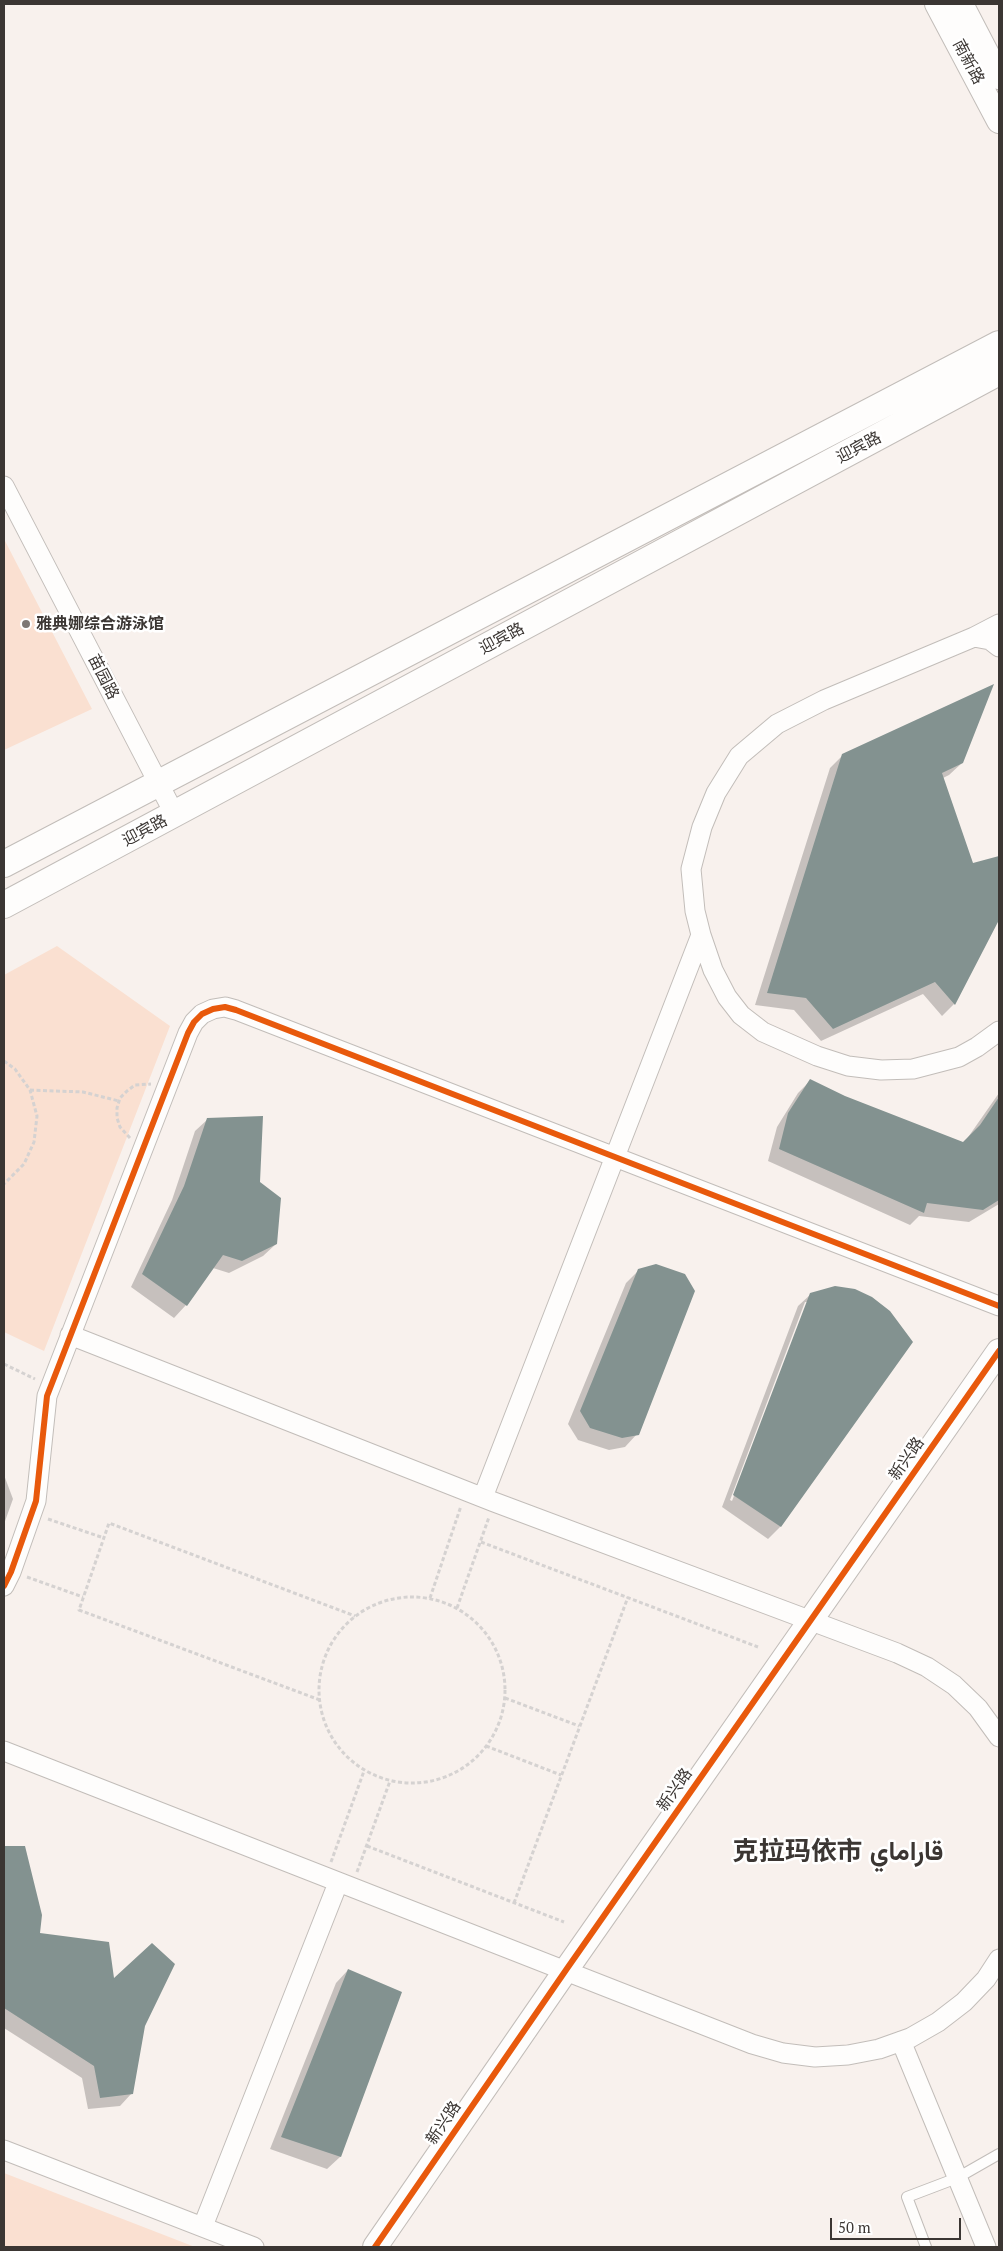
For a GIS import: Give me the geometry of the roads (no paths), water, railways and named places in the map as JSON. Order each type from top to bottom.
[{"type":"main road","name":"迎宾路","points":[[4,864],[157,782],[999,344]]},
{"type":"main road","name":"迎宾路","points":[[4,905],[999,372]]},
{"type":"street","name":"南新路","points":[[937,4],[999,121]]},
{"type":"street","name":"南新路","points":[[962,4],[999,76]]},
{"type":"street","points":[[965,361],[999,329]]},
{"type":"street","points":[[972,387],[999,381]]},
{"type":"street","name":"苗园路","points":[[4,486],[175,815]]},
{"type":"street","points":[[999,624],[824,700],[777,724],[739,756],[716,793],[702,827],[691,869],[695,910],[713,970],[727,997],[741,1015],[763,1032],[817,1056],[848,1066],[881,1070],[913,1069],[958,1057],[977,1047],[999,1031]]},
{"type":"street","points":[[974,636],[990,640],[999,647]]},
{"type":"street","points":[[481,1497],[701,935]]},
{"type":"street","points":[[8,1579],[36,1501],[48,1396],[166,1089],[194,1022],[202,1014],[213,1009],[225,1007],[236,1010],[999,1306]]},
{"type":"street","points":[[70,1336],[481,1497],[897,1653],[927,1667],[954,1685],[978,1708],[999,1737]]},
{"type":"street","name":"新兴路","points":[[375,2247],[566,1970],[999,1351]]},
{"type":"street","points":[[4,1751],[752,2044],[783,2053],[815,2057],[848,2055],[879,2049],[900,2041],[938,2022],[964,2002],[986,1979],[999,1959]]},
{"type":"street","points":[[203,2226],[338,1883]]},
{"type":"street","points":[[900,2041],[986,2247]]},
{"type":"street","points":[[4,2150],[254,2247]]},
{"type":"lane","points":[[926,2247],[907,2197],[957,2178],[999,2154]]},
{"type":"place","name":"雅典娜综合游泳馆","points":[[26,624]]},
{"type":"district","name":"克拉玛依市 قاراماي","points":[[838,1853]]}]
